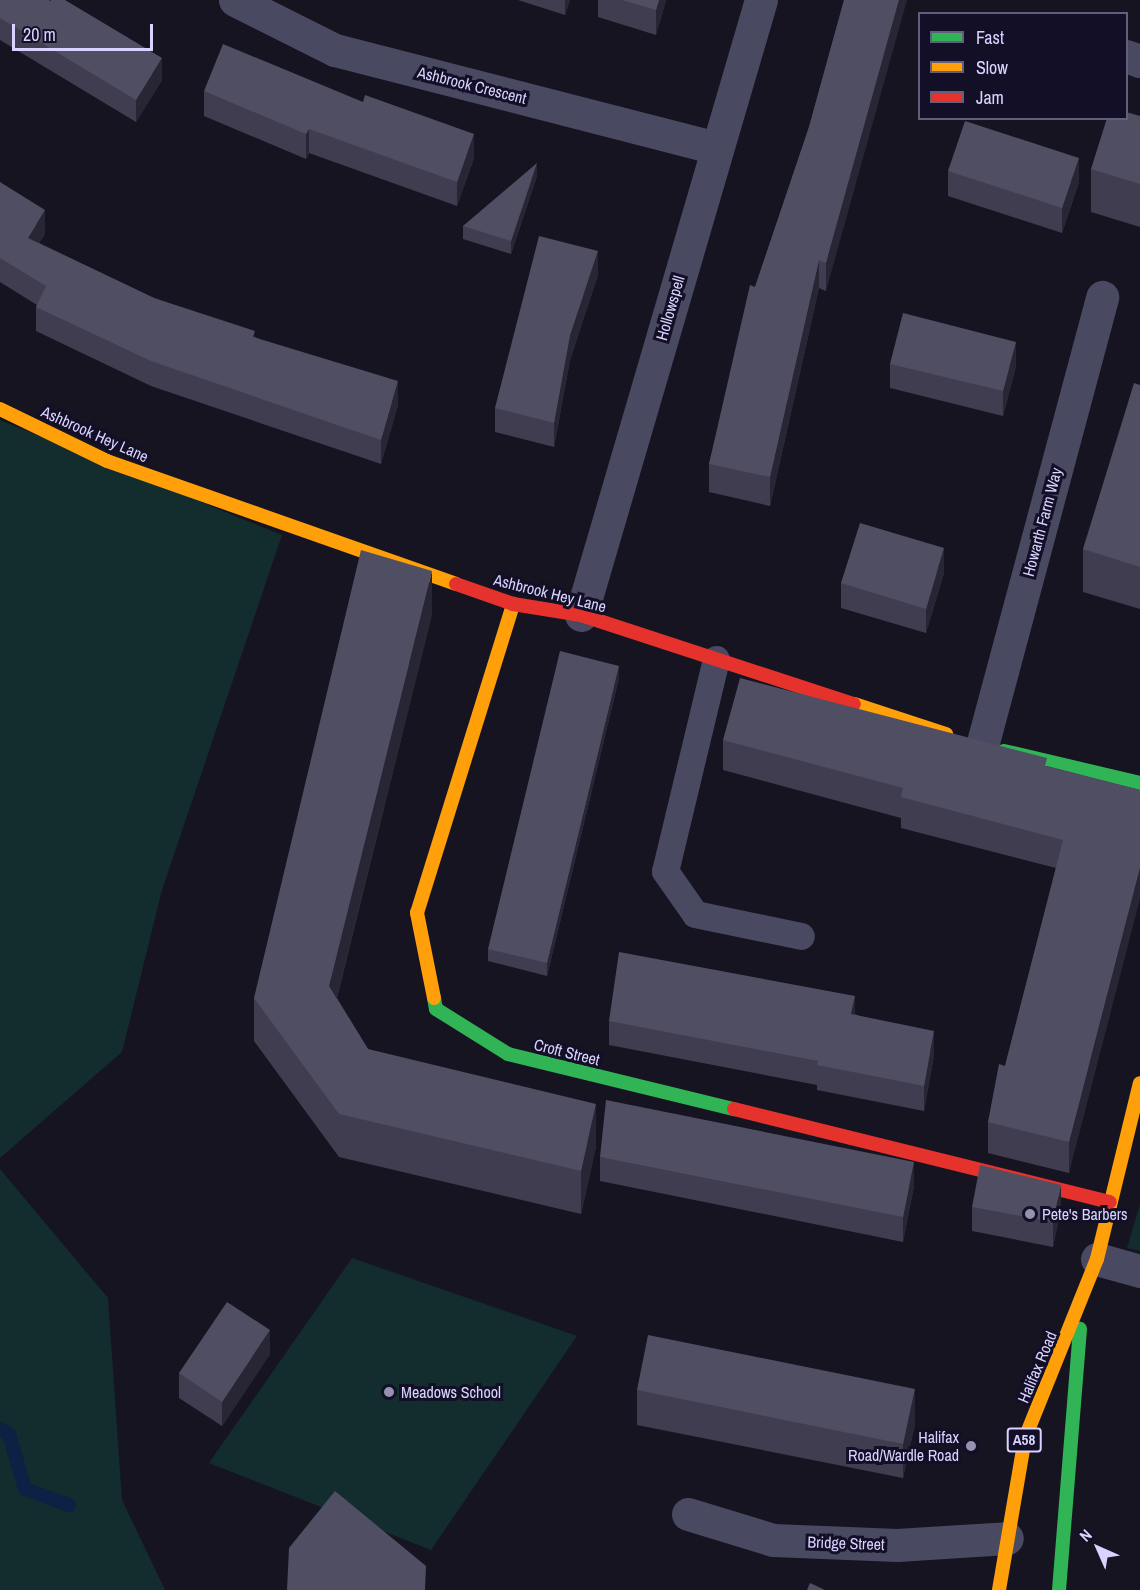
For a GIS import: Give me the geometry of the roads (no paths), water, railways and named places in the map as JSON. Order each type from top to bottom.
[{"type":"main road","name":"Ashbrook Hey Lane","points":[[0,409],[108,461],[513,604],[581,615],[971,742],[1140,783]]},
{"type":"main road","name":"Croft Street","points":[[513,604],[417,913],[436,1009],[508,1054],[1110,1202]]},
{"type":"main road","name":"Halifax Road","points":[[999,1590],[1025,1438],[1083,1300],[1097,1259],[1140,1083]]},
{"type":"main road","name":"Halifax Road","points":[[1059,1590],[1083,1300]]},
{"type":"street","name":"Ashbrook Crescent","points":[[236,0],[335,50],[717,148]]},
{"type":"street","name":"Hollowspell","points":[[581,615],[760,0]]},
{"type":"street","name":"Howarth Farm Way","points":[[971,742],[1102,297]]},
{"type":"street","points":[[1097,1259],[1140,1271]]},
{"type":"street","name":"Bridge Street","points":[[688,1514],[773,1540],[897,1545],[1007,1538]]},
{"type":"lane","points":[[716,659],[664,872],[695,914],[801,936]]},
{"type":"waterway","points":[[0,1429],[9,1434],[25,1489],[69,1505]]},
{"type":"place","name":"Pete's Barbers","points":[[1030,1214]]},
{"type":"place","name":"Meadows School","points":[[389,1392]]},
{"type":"place","name":"Halifax Road/Wardle Road","points":[[971,1446]]}]
